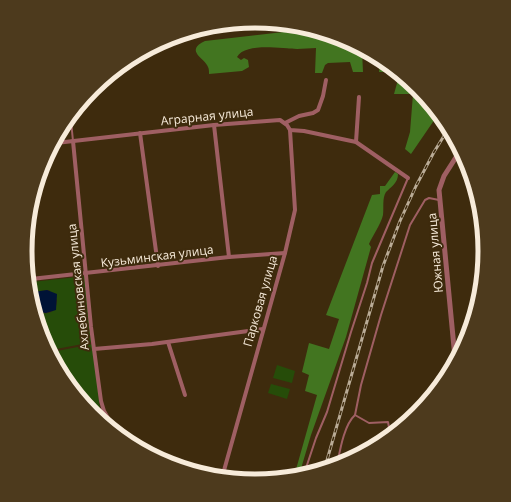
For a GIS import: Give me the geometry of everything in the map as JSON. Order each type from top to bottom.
[{"type":"street","points":[[326,80],[323,96],[318,110],[314,113],[300,116],[285,123],[290,130],[356,142],[408,178]]},
{"type":"street","points":[[356,142],[359,97]]},
{"type":"street","name":"Аграрная улица","points":[[60,143],[214,125],[274,120],[280,120],[285,123]]},
{"type":"street","points":[[214,125],[228,257]]},
{"type":"street","name":"Парковая улица","points":[[223,472],[295,210],[290,130]]},
{"type":"street","points":[[140,133],[158,266]]},
{"type":"street","name":"Ахлебиновская улица","points":[[73,141],[94,349],[101,401],[109,420]]},
{"type":"street","name":"Южная улица","points":[[455,353],[439,190],[440,184],[457,155]]},
{"type":"street","name":"Кузьминская улица","points":[[34,279],[228,257],[284,253]]},
{"type":"street","points":[[94,349],[168,342],[262,329]]},
{"type":"street","points":[[168,342],[185,394]]},
{"type":"lane","points":[[71,125],[73,141]]},
{"type":"lane","points":[[306,468],[327,412],[372,263],[408,178]]},
{"type":"lane","points":[[339,458],[343,440],[352,418],[355,415],[361,385],[379,322],[410,225],[425,200],[429,198],[440,200]]},
{"type":"lane","points":[[355,415],[369,423],[388,422],[389,429]]},
{"type":"green space","points":[[292,31],[299,32],[341,45],[362,55],[363,72],[353,72],[350,62],[328,63],[325,65],[322,73],[315,73],[316,48],[297,49],[265,47],[248,49],[237,57],[241,60],[244,58],[248,60],[249,67],[242,71],[209,74],[209,69],[196,51],[196,48],[205,41]]},
{"type":"green space","points":[[380,66],[388,72],[379,72]]},
{"type":"green space","points":[[398,79],[413,93],[435,119],[411,154],[405,149],[410,132],[413,94],[394,94]]},
{"type":"green space","points":[[395,172],[398,174],[397,180],[385,194],[383,215],[369,244],[371,247],[346,337],[311,435],[301,470],[296,470],[317,395],[305,391],[309,375],[302,372],[309,343],[329,349],[339,319],[326,315],[372,195],[380,194],[380,186],[385,186]]},
{"type":"green space","points":[[87,276],[93,342],[55,349],[41,312],[51,312],[55,308],[57,300],[49,290],[36,292],[34,282]]},
{"type":"green space","points":[[93,344],[100,409],[104,415],[79,387],[56,351]]},
{"type":"green space","points":[[277,365],[295,371],[292,383],[273,378]]},
{"type":"green space","points":[[271,384],[290,389],[287,399],[268,393]]},
{"type":"water","points":[[47,290],[57,294],[56,310],[46,313],[41,312],[36,292]]},
{"type":"railway","points":[[326,462],[383,266],[400,221],[416,186],[445,134]]}]
